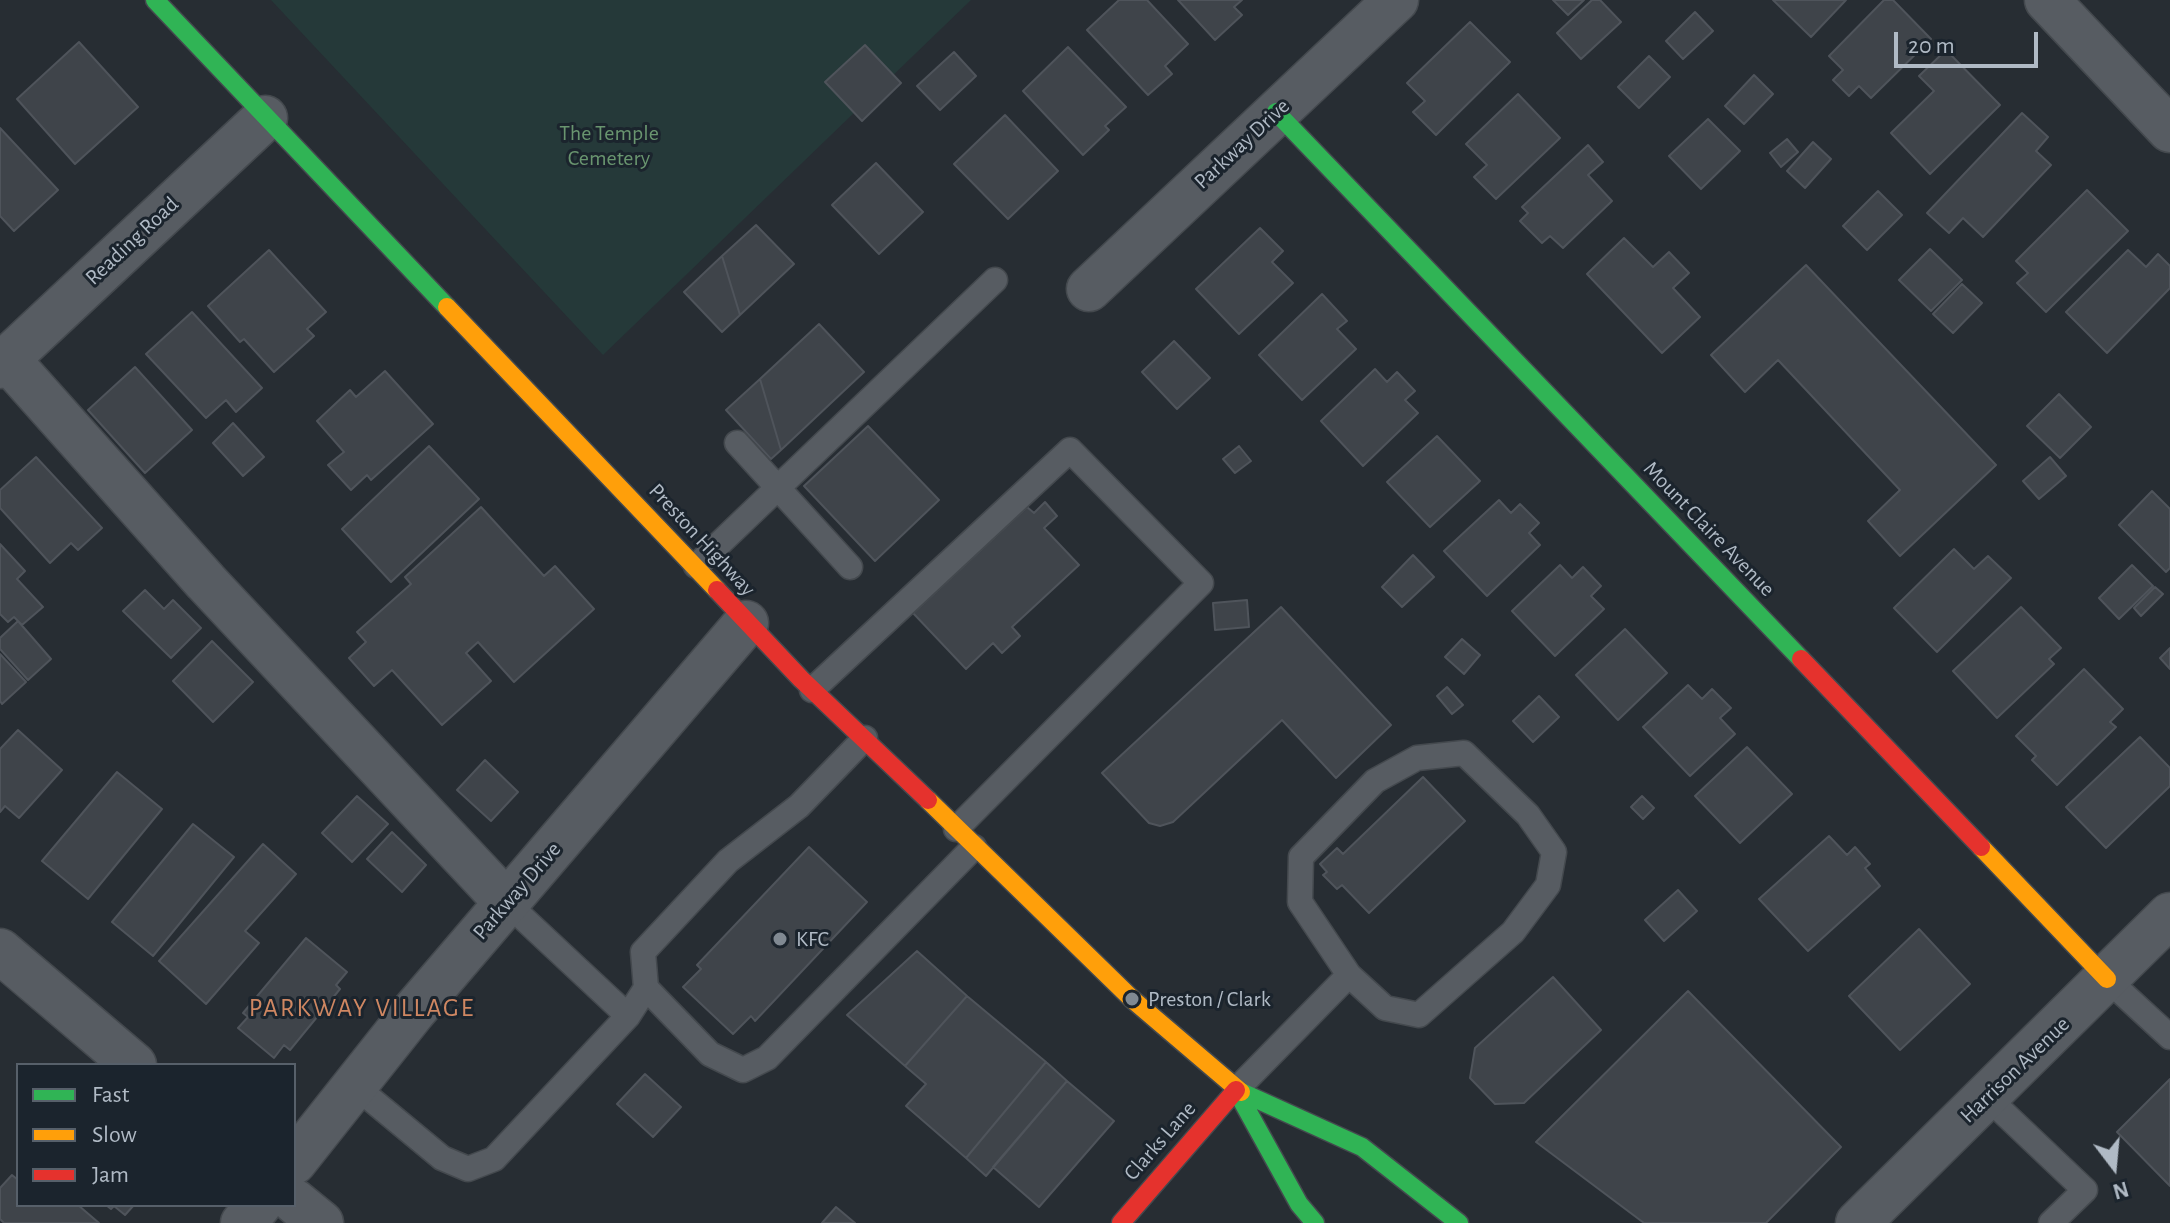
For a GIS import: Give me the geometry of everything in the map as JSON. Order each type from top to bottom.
[{"type":"main road","name":"Preston Highway","points":[[155,0],[812,690],[1132,999],[1236,1090]]},
{"type":"main road","name":"Mount Claire Avenue","points":[[1276,112],[2107,979]]},
{"type":"main road","name":"Clarks Lane","points":[[1121,1223],[1236,1090]]},
{"type":"main road","points":[[1236,1090],[1299,1204],[1315,1223]]},
{"type":"main road","points":[[1236,1090],[1362,1147],[1459,1223]]},
{"type":"street","name":"Parkway Drive","points":[[1089,289],[1396,0]]},
{"type":"street","points":[[2047,0],[2170,130]]},
{"type":"street","name":"Reading Road","points":[[4,362],[265,118]]},
{"type":"street","points":[[4,362],[507,903]]},
{"type":"street","name":"Parkway Drive","points":[[296,1160],[413,1012],[746,623]]},
{"type":"street","name":"Harrison Avenue","points":[[1858,1223],[2170,915]]},
{"type":"street","points":[[0,951],[132,1063]]},
{"type":"street","points":[[296,1203],[321,1223]]},
{"type":"street","points":[[243,1223],[257,1207]]},
{"type":"lane","points":[[696,566],[995,280]]},
{"type":"lane","points":[[737,443],[850,567]]},
{"type":"lane","points":[[812,690],[1070,450],[1201,583],[956,829]]},
{"type":"lane","points":[[355,1086],[442,1158],[468,1169],[494,1159],[628,1016],[646,988],[643,952],[728,861],[799,806],[865,738]]},
{"type":"lane","points":[[1464,753],[1528,815],[1554,852],[1548,885],[1513,932],[1419,1015],[1385,1008],[1349,975],[1300,902],[1301,857],[1375,781],[1417,758],[1464,753]]},
{"type":"lane","points":[[646,988],[710,1054],[743,1070],[767,1058],[974,847]]},
{"type":"lane","points":[[507,903],[628,1016]]},
{"type":"lane","points":[[1236,1090],[1349,975]]},
{"type":"lane","points":[[2107,979],[2170,1037]]},
{"type":"lane","points":[[1987,1097],[2085,1190],[2051,1223]]},
{"type":"green space","name":"The Temple Cemetery","points":[[271,0],[971,0],[603,355]]},
{"type":"building","points":[[1119,0],[1147,0],[1188,44],[1165,66],[1172,74],[1148,95],[1087,30]]},
{"type":"building","points":[[1178,0],[1242,0],[1234,7],[1242,15],[1215,40]]},
{"type":"building","points":[[1553,0],[1584,0],[1568,15]]},
{"type":"building","points":[[1592,0],[1600,0],[1621,22],[1581,59],[1557,33]]},
{"type":"building","points":[[1773,0],[1846,0],[1811,37]]},
{"type":"building","points":[[1884,0],[1893,0],[1931,39],[1871,98],[1859,86],[1849,96],[1833,80],[1843,70],[1829,56]]},
{"type":"building","points":[[1695,12],[1713,31],[1683,59],[1666,41]]},
{"type":"building","points":[[1470,22],[1510,62],[1436,135],[1413,112],[1425,101],[1407,83]]},
{"type":"building","points":[[79,42],[138,107],[75,164],[17,99]]},
{"type":"building","points":[[865,45],[901,83],[862,121],[825,82]]},
{"type":"building","points":[[1068,47],[1126,107],[1105,126],[1109,130],[1083,155],[1023,91]]},
{"type":"building","points":[[1946,50],[2000,105],[1930,174],[1891,133],[1934,91],[1919,76]]},
{"type":"building","points":[[954,52],[976,76],[940,110],[917,86]]},
{"type":"building","points":[[1649,56],[1670,77],[1639,108],[1618,87]]},
{"type":"building","points":[[1754,75],[1773,94],[1744,124],[1725,106]]},
{"type":"building","points":[[1518,94],[1560,138],[1496,199],[1474,177],[1487,165],[1466,144]]},
{"type":"building","points":[[2022,113],[2048,137],[2036,151],[2051,165],[1983,237],[1963,218],[1949,233],[1927,213]]},
{"type":"building","points":[[1005,115],[1058,171],[1008,219],[954,164]]},
{"type":"building","points":[[1708,119],[1740,151],[1701,189],[1669,156]]},
{"type":"building","points":[[0,128],[58,190],[14,231],[0,216]]},
{"type":"building","points":[[1787,139],[1798,152],[1781,167],[1770,153]]},
{"type":"building","points":[[1813,142],[1831,159],[1805,188],[1787,171]]},
{"type":"building","points":[[1588,145],[1603,162],[1588,175],[1612,201],[1563,248],[1550,236],[1542,243],[1520,221],[1528,213],[1522,207]]},
{"type":"building","points":[[876,163],[923,212],[879,254],[832,205]]},
{"type":"building","points":[[2087,190],[2128,231],[2046,312],[2017,283],[2028,273],[2016,261]]},
{"type":"building","points":[[1878,191],[1902,215],[1867,250],[1843,226]]},
{"type":"building","points":[[756,225],[794,264],[740,315],[722,256]]},
{"type":"building","points":[[1260,228],[1283,251],[1272,262],[1293,283],[1239,334],[1196,289]]},
{"type":"building","points":[[1624,238],[1653,267],[1669,252],[1689,273],[1673,288],[1700,317],[1662,353],[1587,274]]},
{"type":"building","points":[[1930,249],[1962,280],[1931,311],[1899,280]]},
{"type":"building","points":[[269,250],[326,312],[307,329],[314,336],[274,372],[244,339],[240,342],[208,306]]},
{"type":"building","points":[[2128,250],[2146,267],[2158,254],[2170,266],[2170,288],[2107,353],[2066,312]]},
{"type":"building","points":[[722,256],[740,315],[722,332],[684,292]]},
{"type":"building","points":[[1806,265],[1996,465],[1900,556],[1868,521],[1900,490],[1778,360],[1745,392],[1711,355]]},
{"type":"building","points":[[1962,284],[1982,303],[1953,333],[1933,314]]},
{"type":"building","points":[[1322,294],[1347,321],[1337,329],[1356,349],[1302,400],[1259,355]]},
{"type":"building","points":[[192,312],[262,388],[236,412],[226,400],[206,418],[146,354]]},
{"type":"building","points":[[819,324],[864,372],[781,450],[760,379]]},
{"type":"building","points":[[1174,341],[1210,378],[1177,409],[1142,372]]},
{"type":"building","points":[[135,367],[192,430],[145,473],[88,410]]},
{"type":"building","points":[[1375,369],[1387,382],[1397,372],[1415,391],[1405,400],[1418,413],[1363,466],[1321,421]]},
{"type":"building","points":[[385,371],[433,424],[371,480],[367,475],[351,490],[328,465],[344,452],[317,421],[350,390],[356,397]]},
{"type":"building","points":[[760,379],[781,450],[771,459],[726,410]]},
{"type":"building","points":[[2059,394],[2091,427],[2060,458],[2027,426]]},
{"type":"building","points":[[233,423],[264,457],[243,476],[213,443]]},
{"type":"building","points":[[868,426],[939,500],[875,561],[804,486]]},
{"type":"building","points":[[1437,436],[1480,481],[1430,527],[1387,482]]},
{"type":"building","points":[[429,446],[479,499],[391,582],[342,529]]},
{"type":"building","points":[[1239,446],[1251,461],[1235,473],[1223,459]]},
{"type":"building","points":[[36,457],[102,528],[78,550],[71,543],[50,563],[0,508],[0,490]]},
{"type":"building","points":[[2050,457],[2066,476],[2039,499],[2023,481]]},
{"type":"building","points":[[2152,491],[2170,509],[2170,568],[2166,572],[2119,525]]},
{"type":"building","points":[[1499,500],[1511,513],[1520,504],[1539,523],[1529,533],[1540,545],[1487,596],[1444,551]]},
{"type":"building","points":[[1045,502],[1057,516],[1044,528],[1079,565],[1012,627],[1020,636],[1002,653],[993,643],[966,669],[913,613],[1027,507],[1034,513]]},
{"type":"building","points":[[481,507],[544,576],[555,566],[594,609],[514,682],[478,642],[466,653],[491,681],[442,725],[392,670],[374,686],[349,658],[366,642],[357,632],[411,584],[405,577]]},
{"type":"building","points":[[0,544],[25,571],[17,579],[43,607],[22,625],[14,617],[8,622],[0,614]]},
{"type":"building","points":[[1954,549],[1974,569],[1988,556],[2011,578],[1937,652],[1894,608]]},
{"type":"building","points":[[1413,555],[1434,577],[1402,607],[1382,587]]},
{"type":"building","points":[[1560,565],[1572,578],[1583,567],[1601,586],[1591,596],[1604,609],[1555,656],[1512,611]]},
{"type":"building","points":[[2132,565],[2153,586],[2119,619],[2099,598]]},
{"type":"building","points":[[2155,587],[2163,594],[2141,616],[2134,608]]},
{"type":"building","points":[[145,590],[164,609],[173,600],[201,628],[171,658],[123,611]]},
{"type":"building","points":[[1247,600],[1249,627],[1215,630],[1213,603]]},
{"type":"building","points":[[1281,607],[1391,725],[1336,778],[1282,720],[1173,822],[1160,826],[1149,823],[1102,773]]},
{"type":"building","points":[[2021,607],[2061,648],[2049,659],[2054,664],[1997,718],[1953,671]]},
{"type":"building","points":[[18,621],[51,659],[28,680],[0,649],[0,638]]},
{"type":"building","points":[[1625,629],[1667,673],[1618,720],[1576,675]]},
{"type":"building","points":[[1462,639],[1480,655],[1464,674],[1445,657]]},
{"type":"building","points":[[212,641],[253,682],[213,722],[173,681]]},
{"type":"building","points":[[2170,648],[2170,669],[2160,658]]},
{"type":"building","points":[[0,654],[26,682],[2,704],[0,701]]},
{"type":"building","points":[[2084,669],[2123,709],[2110,722],[2116,727],[2057,785],[2032,760],[2036,756],[2016,736]]},
{"type":"building","points":[[1688,685],[1702,699],[1712,689],[1731,708],[1720,718],[1735,734],[1690,776],[1643,727]]},
{"type":"building","points":[[1447,687],[1463,705],[1452,714],[1437,696]]},
{"type":"building","points":[[1539,696],[1559,717],[1533,742],[1513,721]]},
{"type":"building","points":[[18,730],[62,770],[19,818],[5,806],[0,812],[0,749]]},
{"type":"building","points":[[2140,737],[2170,768],[2170,786],[2106,848],[2066,807]]},
{"type":"building","points":[[1747,747],[1792,794],[1740,843],[1695,796]]},
{"type":"building","points":[[485,760],[518,792],[491,821],[457,790]]},
{"type":"building","points":[[117,772],[162,809],[88,899],[42,861]]},
{"type":"building","points":[[1423,777],[1465,821],[1369,913],[1342,885],[1337,889],[1323,875],[1327,872],[1320,864],[1337,848],[1343,854]]},
{"type":"building","points":[[357,796],[388,824],[352,862],[322,833]]},
{"type":"building","points":[[1642,796],[1654,808],[1643,819],[1631,807]]},
{"type":"building","points":[[193,824],[234,857],[153,956],[112,922]]},
{"type":"building","points":[[392,832],[426,865],[402,892],[367,859]]},
{"type":"building","points":[[1829,836],[1847,855],[1855,847],[1870,864],[1865,868],[1880,886],[1808,951],[1759,899]]},
{"type":"building","points":[[263,844],[296,874],[245,931],[259,943],[206,1004],[159,961]]},
{"type":"building","points":[[809,847],[867,902],[755,1021],[751,1016],[733,1034],[683,987],[701,969],[697,965]]},
{"type":"building","points":[[1678,890],[1697,911],[1664,941],[1645,920]]},
{"type":"building","points":[[1919,929],[1970,984],[1900,1050],[1849,996]]},
{"type":"building","points":[[306,938],[347,972],[336,985],[340,989],[290,1050],[284,1045],[274,1058],[238,1028],[248,1017],[243,1013]]},
{"type":"building","points":[[917,951],[967,996],[905,1066],[847,1015]]},
{"type":"building","points":[[1553,977],[1601,1030],[1524,1103],[1495,1104],[1470,1078],[1475,1048]]},
{"type":"building","points":[[1688,991],[1841,1147],[1766,1223],[1644,1223],[1536,1142]]},
{"type":"building","points":[[967,996],[1046,1062],[966,1158],[906,1106],[926,1084],[905,1066]]},
{"type":"building","points":[[1046,1062],[1067,1081],[986,1176],[966,1158]]},
{"type":"building","points":[[645,1074],[681,1107],[653,1137],[617,1104]]},
{"type":"building","points":[[2170,1079],[2170,1186],[2117,1132]]},
{"type":"building","points":[[1067,1081],[1114,1121],[1039,1207],[993,1167]]},
{"type":"building","points":[[12,1175],[16,1178],[16,1207],[80,1207],[99,1223],[4,1223],[0,1219],[0,1188]]},
{"type":"building","points":[[115,1207],[132,1207],[125,1215]]},
{"type":"building","points":[[836,1207],[855,1223],[822,1223]]},
{"type":"traffic: fast","points":[[155,0],[447,307]]},
{"type":"traffic: fast","points":[[1276,112],[1801,659]]},
{"type":"traffic: fast","points":[[1236,1090],[1299,1204],[1315,1223]]},
{"type":"traffic: fast","points":[[1241,1092],[1362,1147],[1459,1223]]},
{"type":"traffic: slow","points":[[447,307],[717,590]]},
{"type":"traffic: slow","points":[[928,800],[1132,999],[1241,1092]]},
{"type":"traffic: slow","points":[[1981,847],[2107,979]]},
{"type":"traffic: jam","points":[[717,590],[801,679],[928,800]]},
{"type":"traffic: jam","points":[[1801,659],[1981,847]]},
{"type":"traffic: jam","points":[[1121,1223],[1236,1090]]},
{"type":"place","name":"KFC","points":[[780,939]]},
{"type":"place","name":"Preston / Clark","points":[[1132,999]]},
{"type":"district","name":"PARKWAY VILLAGE","points":[[362,1008]]}]
